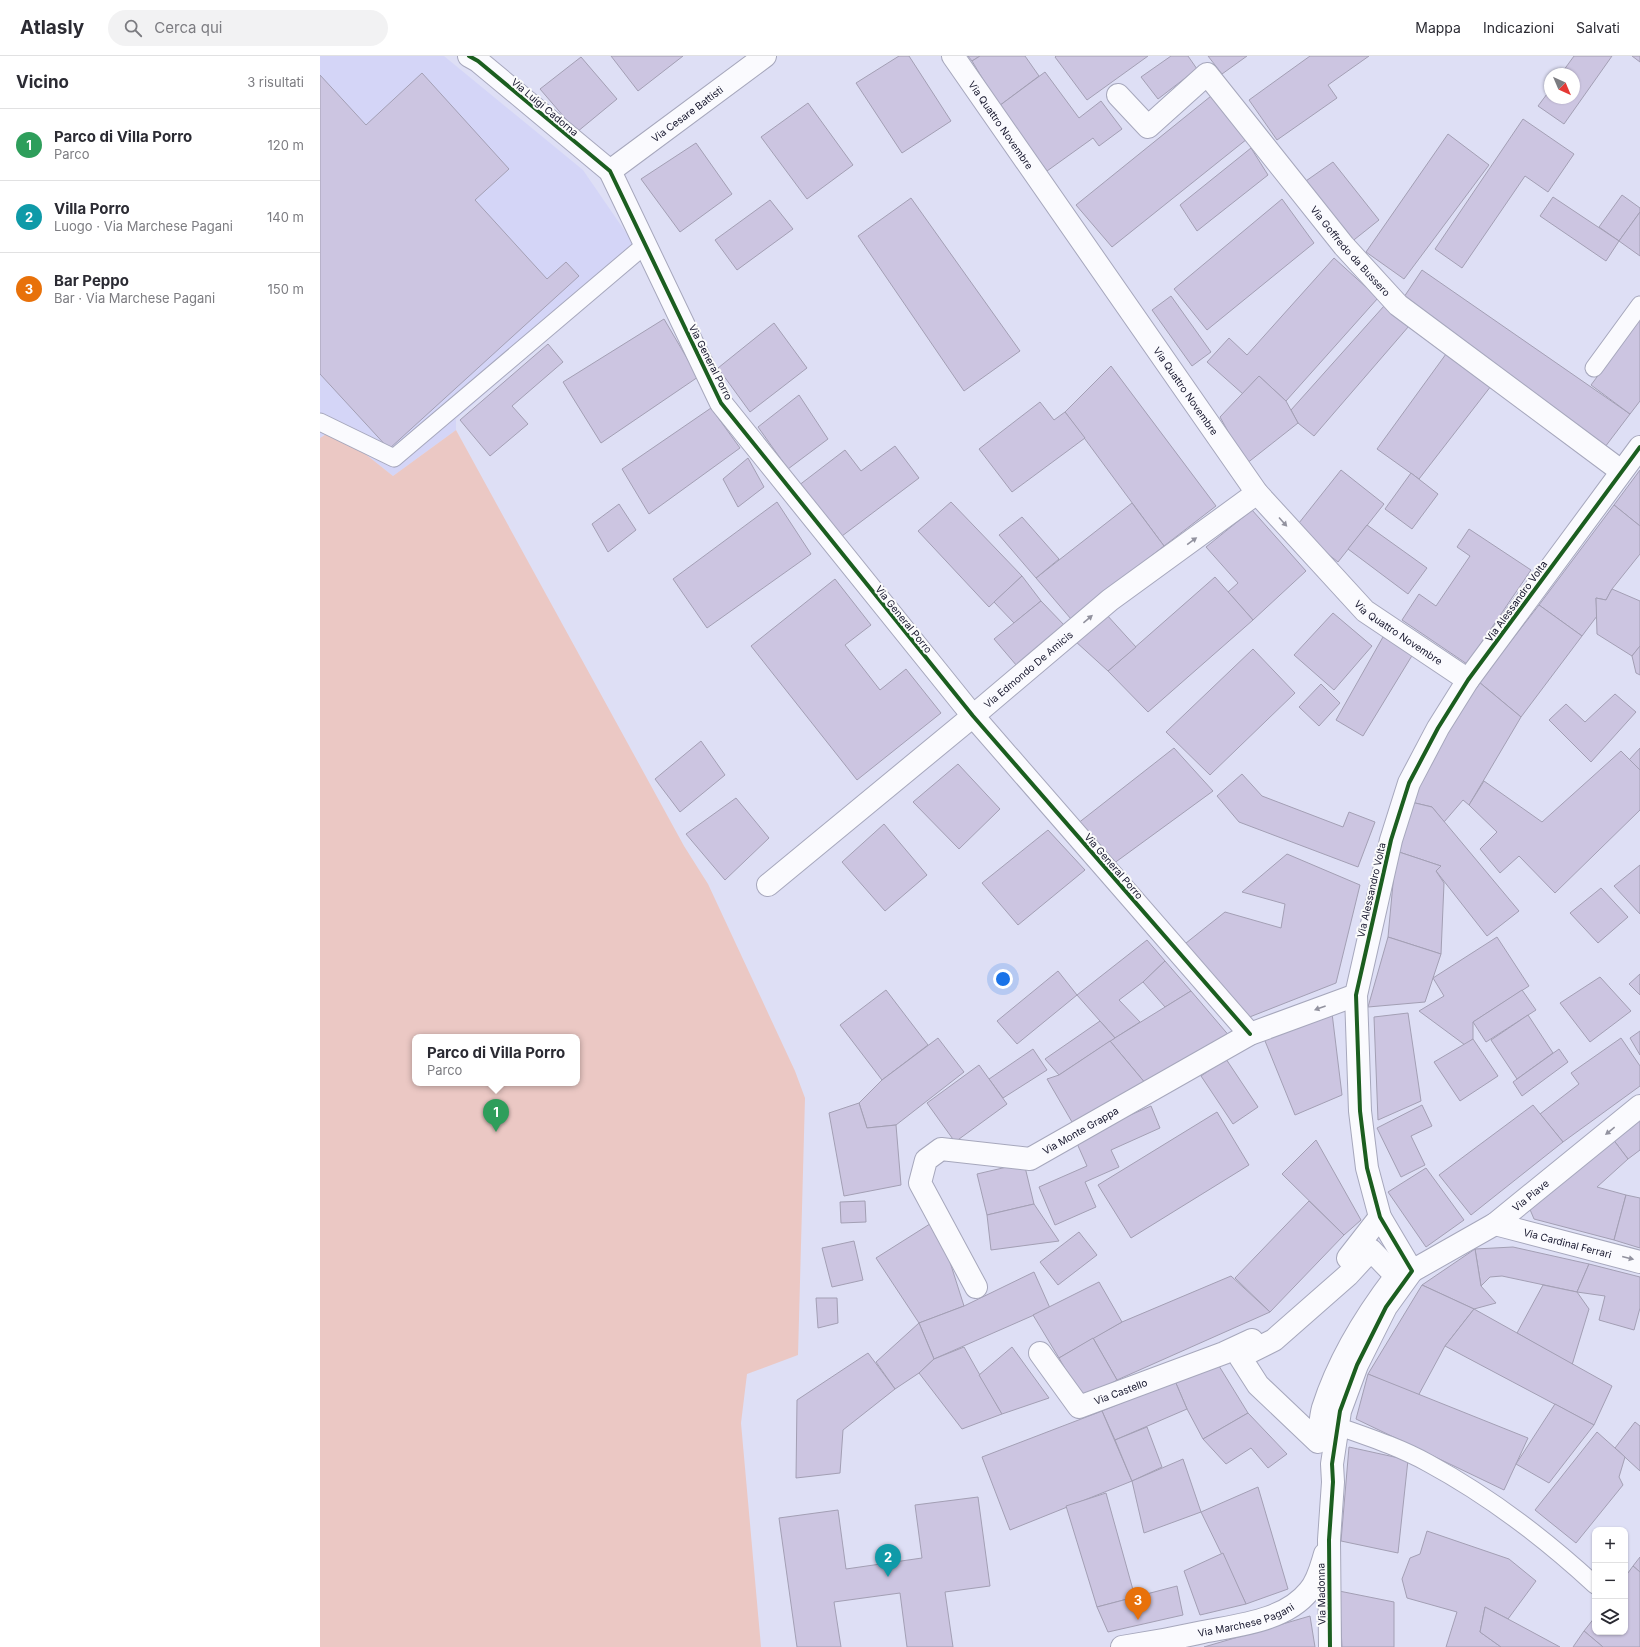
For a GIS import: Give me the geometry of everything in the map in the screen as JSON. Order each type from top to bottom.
[{"type":"street","name":"Via Luigi Cadorna","points":[[469,56],[610,172]]},
{"type":"street","name":"Via Cesare Battisti","points":[[610,172],[765,56]]},
{"type":"street","name":"Via Quattro Novembre","points":[[953,56],[1257,493],[1365,611],[1468,680]]},
{"type":"street","name":"Via Goffredo da Bussero","points":[[1118,94],[1148,127],[1207,74],[1344,246],[1398,305],[1621,471]]},
{"type":"street","name":"Via General Porro","points":[[610,172],[721,403],[973,716],[1250,1034]]},
{"type":"street","name":"Via Alessandro Volta","points":[[1404,1273],[1380,1217],[1368,1168],[1360,1111],[1356,995],[1391,840],[1409,784],[1438,728],[1468,680],[1640,447]]},
{"type":"street","name":"Via Edmondo De Amicis","points":[[768,885],[973,716],[1110,600],[1257,493]]},
{"type":"street","name":"Via Monte Grappa","points":[[976,1287],[920,1183],[926,1160],[941,1148],[1030,1159],[1250,1034],[1356,995]]},
{"type":"street","name":"Via Piave","points":[[1404,1273],[1495,1224],[1640,1106]]},
{"type":"street","points":[[1332,1464],[1283,1424],[1250,1392],[1224,1353],[1268,1331],[1340,1267],[1380,1217]]},
{"type":"street","name":"Via Cardinal Ferrari","points":[[1495,1224],[1640,1262]]},
{"type":"street","points":[[1371,1250],[1404,1273],[1378,1300],[1344,1360],[1323,1409],[1318,1442],[1258,1385],[1240,1358],[1274,1340],[1348,1274],[1371,1250]]},
{"type":"street","points":[[1329,1540],[1333,1482],[1332,1464],[1340,1411],[1357,1365],[1404,1273]]},
{"type":"street","name":"Via Castello","points":[[1040,1353],[1079,1407],[1224,1353]]},
{"type":"street","name":"Via Marchese Pagani","points":[[1122,1647],[1164,1644],[1253,1622],[1278,1613],[1298,1601],[1309,1591],[1319,1572],[1329,1540]]},
{"type":"street","name":"Via Madonna","points":[[1329,1540],[1330,1647]]},
{"type":"lane","points":[[320,422],[394,458],[645,245]]},
{"type":"lane","points":[[1594,368],[1640,305]]},
{"type":"lane","points":[[1337,1426],[1377,1440],[1427,1462],[1480,1494],[1529,1528],[1592,1582]]},
{"type":"shaded area","points":[[320,56],[444,56],[583,170],[642,256],[456,419],[456,430],[393,476],[334,429],[320,438]]},
{"type":"shaded area","points":[[334,429],[393,476],[456,430],[684,846],[708,884],[795,1071],[805,1098],[798,1355],[747,1374],[741,1423],[761,1647],[320,1647],[320,438]]},
{"type":"building","points":[[611,56],[683,56],[638,91]]},
{"type":"building","points":[[899,56],[909,56],[951,121],[902,153],[856,83]]},
{"type":"building","points":[[968,56],[980,56],[972,61]]},
{"type":"building","points":[[980,56],[1025,56],[1039,76],[999,106],[972,61]]},
{"type":"building","points":[[1148,56],[1087,100],[1055,57]]},
{"type":"building","points":[[1171,56],[1188,56],[1197,69],[1158,99],[1141,77]]},
{"type":"building","points":[[1208,56],[1247,56],[1222,74]]},
{"type":"building","points":[[1310,56],[1369,56],[1328,85],[1337,98],[1277,140],[1249,100]]},
{"type":"building","points":[[1574,56],[1612,56],[1580,101],[1580,68],[1565,68]]},
{"type":"building","points":[[1632,56],[1640,56],[1640,62]]},
{"type":"building","points":[[581,57],[617,99],[577,132],[540,89]]},
{"type":"building","points":[[1045,72],[1079,118],[1101,101],[1122,129],[1099,146],[1093,138],[1047,171],[999,106]]},
{"type":"building","points":[[422,73],[509,169],[475,200],[547,279],[566,262],[579,276],[389,449],[320,374],[320,75],[366,125]]},
{"type":"building","points":[[1216,92],[1247,139],[1112,247],[1076,205]]},
{"type":"building","points":[[1544,98],[1544,104],[1578,104],[1564,124],[1538,106]]},
{"type":"building","points":[[808,103],[853,165],[807,199],[761,137]]},
{"type":"building","points":[[1523,119],[1574,154],[1548,192],[1525,176],[1462,268],[1435,249]]},
{"type":"building","points":[[1448,134],[1489,165],[1404,279],[1366,252]]},
{"type":"building","points":[[696,143],[732,194],[680,232],[641,179]]},
{"type":"building","points":[[1251,148],[1268,175],[1197,231],[1180,205]]},
{"type":"building","points":[[1333,162],[1379,220],[1350,243],[1303,183]]},
{"type":"building","points":[[1622,195],[1640,208],[1640,212],[1619,241],[1599,227]]},
{"type":"building","points":[[1553,197],[1619,241],[1606,261],[1540,216]]},
{"type":"building","points":[[911,198],[1020,351],[964,391],[858,236]]},
{"type":"building","points":[[1282,199],[1314,243],[1207,330],[1174,289]]},
{"type":"building","points":[[770,200],[793,229],[737,270],[715,240]]},
{"type":"building","points":[[1640,212],[1640,256],[1619,241]]},
{"type":"building","points":[[1334,258],[1378,298],[1286,401],[1259,376],[1243,394],[1207,362],[1229,338],[1247,355]]},
{"type":"building","points":[[1422,270],[1630,414],[1605,447],[1402,300]]},
{"type":"building","points":[[1171,296],[1211,352],[1192,366],[1152,310]]},
{"type":"building","points":[[1384,306],[1409,326],[1314,436],[1298,423],[1291,410]]},
{"type":"building","points":[[664,319],[698,377],[601,443],[563,382]]},
{"type":"building","points":[[1640,319],[1640,401],[1630,414],[1591,385]]},
{"type":"building","points":[[774,323],[807,368],[750,412],[718,368]]},
{"type":"building","points":[[548,344],[563,362],[512,406],[528,424],[490,456],[460,420]]},
{"type":"building","points":[[1446,354],[1491,386],[1419,479],[1377,449]]},
{"type":"building","points":[[1111,366],[1216,506],[1164,546],[1065,412]]},
{"type":"building","points":[[1259,376],[1286,401],[1298,423],[1246,464],[1220,417]]},
{"type":"building","points":[[799,395],[828,439],[788,469],[758,427]]},
{"type":"building","points":[[1040,402],[1054,420],[1065,412],[1085,438],[1012,492],[979,449]]},
{"type":"building","points":[[711,408],[740,448],[649,514],[622,469]]},
{"type":"building","points":[[895,446],[919,478],[838,539],[798,486],[845,450],[861,471]]},
{"type":"building","points":[[748,458],[764,487],[738,507],[723,479]]},
{"type":"building","points":[[1341,470],[1384,504],[1338,562],[1295,528]]},
{"type":"building","points":[[1640,470],[1640,526],[1614,505]]},
{"type":"building","points":[[1411,473],[1438,494],[1412,529],[1385,509]]},
{"type":"building","points":[[777,502],[811,554],[707,628],[673,579]]},
{"type":"building","points":[[951,502],[1022,576],[989,607],[918,531]]},
{"type":"building","points":[[1132,503],[1164,546],[1071,619],[1036,578]]},
{"type":"building","points":[[619,504],[636,530],[608,552],[592,524]]},
{"type":"building","points":[[1614,505],[1640,526],[1640,554],[1612,589],[1606,600],[1596,598],[1597,616],[1582,636],[1539,605]]},
{"type":"building","points":[[1252,510],[1306,571],[1253,620],[1228,592],[1238,583],[1206,547]]},
{"type":"building","points":[[1022,517],[1059,559],[1036,578],[999,535]]},
{"type":"building","points":[[1367,525],[1427,568],[1408,594],[1348,549]]},
{"type":"building","points":[[1469,529],[1531,570],[1467,664],[1402,620],[1419,594],[1436,606],[1470,556],[1457,547]]},
{"type":"building","points":[[1022,576],[1041,601],[1014,623],[994,602]]},
{"type":"building","points":[[1215,577],[1253,620],[1148,712],[1108,671]]},
{"type":"building","points":[[835,579],[871,625],[845,645],[880,690],[906,669],[941,713],[857,780],[751,646]]},
{"type":"building","points":[[1612,589],[1640,601],[1640,646],[1632,656],[1597,634],[1596,598],[1606,600]]},
{"type":"building","points":[[1041,601],[1065,626],[1017,666],[994,639]]},
{"type":"building","points":[[1539,605],[1582,636],[1521,717],[1479,682]]},
{"type":"building","points":[[1333,613],[1372,646],[1334,690],[1294,655]]},
{"type":"building","points":[[1106,614],[1136,647],[1108,671],[1075,641]]},
{"type":"building","points":[[1383,637],[1413,654],[1363,736],[1336,720]]},
{"type":"building","points":[[1640,646],[1640,675],[1636,673],[1632,656]]},
{"type":"building","points":[[1253,649],[1295,693],[1210,775],[1166,732]]},
{"type":"building","points":[[1479,682],[1521,717],[1469,805],[1463,800],[1444,822],[1432,807],[1411,802],[1428,765]]},
{"type":"building","points":[[1321,684],[1340,703],[1319,726],[1299,707]]},
{"type":"building","points":[[1615,694],[1636,712],[1591,762],[1549,720],[1566,704],[1585,722]]},
{"type":"building","points":[[701,741],[725,775],[680,812],[655,779]]},
{"type":"building","points":[[1174,748],[1213,791],[1113,864],[1077,824]]},
{"type":"building","points":[[1640,748],[1640,770],[1629,760]]},
{"type":"building","points":[[1621,751],[1640,770],[1640,810],[1555,893],[1519,856],[1500,873],[1480,849],[1497,832],[1469,805],[1484,781],[1542,822]]},
{"type":"building","points":[[958,764],[1000,809],[959,849],[913,802]]},
{"type":"building","points":[[1242,774],[1262,796],[1343,827],[1349,812],[1375,822],[1358,867],[1239,822],[1217,796]]},
{"type":"building","points":[[736,798],[769,838],[725,880],[686,834]]},
{"type":"building","points":[[1411,802],[1432,807],[1519,911],[1487,936],[1436,871],[1441,866],[1396,851]]},
{"type":"building","points":[[884,824],[927,875],[885,911],[842,862]]},
{"type":"building","points":[[1048,830],[1085,870],[1018,925],[982,883]]},
{"type":"building","points":[[1396,851],[1441,866],[1436,871],[1444,883],[1441,954],[1388,937]]},
{"type":"building","points":[[1287,854],[1360,885],[1336,983],[1242,1020],[1181,947],[1225,912],[1281,928],[1285,904],[1242,892]]},
{"type":"building","points":[[1640,865],[1640,914],[1614,886]]},
{"type":"building","points":[[1601,888],[1628,917],[1598,943],[1570,913]]},
{"type":"building","points":[[1388,937],[1441,954],[1425,1002],[1368,1007]]},
{"type":"building","points":[[1497,937],[1529,986],[1473,1022],[1473,1039],[1465,1045],[1419,1011],[1444,996],[1433,978]]},
{"type":"building","points":[[1147,940],[1165,961],[1143,982],[1119,1000],[1140,1022],[1115,1038],[1077,995]]},
{"type":"building","points":[[1165,961],[1191,991],[1165,1007],[1143,982]]},
{"type":"building","points":[[1058,971],[1077,995],[1017,1044],[997,1021]]},
{"type":"building","points":[[1640,974],[1640,995],[1629,984]]},
{"type":"building","points":[[1600,977],[1631,1011],[1590,1042],[1560,1003]]},
{"type":"building","points":[[886,990],[928,1045],[882,1080],[840,1025]]},
{"type":"building","points":[[1522,990],[1536,1010],[1486,1042],[1473,1022]]},
{"type":"building","points":[[1191,991],[1231,1038],[1146,1084],[1110,1041]]},
{"type":"building","points":[[1332,1013],[1342,1095],[1295,1115],[1263,1036]]},
{"type":"building","points":[[1408,1013],[1421,1101],[1378,1120],[1374,1017]]},
{"type":"building","points":[[1528,1015],[1553,1053],[1517,1079],[1491,1040]]},
{"type":"building","points":[[1100,1021],[1115,1038],[1059,1075],[1045,1059]]},
{"type":"building","points":[[1640,1031],[1640,1055],[1630,1038]]},
{"type":"building","points":[[938,1038],[964,1072],[896,1125],[867,1128],[859,1103],[882,1080]]},
{"type":"building","points":[[1621,1038],[1640,1066],[1640,1086],[1563,1142],[1540,1114],[1579,1084],[1571,1073]]},
{"type":"building","points":[[1473,1039],[1498,1076],[1460,1101],[1434,1062]]},
{"type":"building","points":[[1110,1041],[1146,1084],[1072,1122],[1047,1079],[1059,1075]]},
{"type":"building","points":[[1033,1049],[1047,1070],[1003,1098],[989,1079]]},
{"type":"building","points":[[1559,1049],[1568,1062],[1522,1096],[1513,1082]]},
{"type":"building","points":[[1226,1059],[1258,1107],[1233,1124],[1201,1076]]},
{"type":"building","points":[[979,1065],[1007,1104],[955,1142],[927,1103]]},
{"type":"building","points":[[859,1103],[867,1128],[896,1125],[901,1185],[844,1196],[829,1113]]},
{"type":"building","points":[[1422,1105],[1432,1126],[1411,1136],[1425,1165],[1401,1177],[1377,1128]]},
{"type":"building","points":[[1533,1105],[1563,1142],[1471,1215],[1439,1175]]},
{"type":"building","points":[[1151,1106],[1160,1128],[1111,1150],[1119,1167],[1085,1182],[1096,1207],[1055,1225],[1039,1187],[1087,1166],[1075,1139]]},
{"type":"building","points":[[1640,1111],[1640,1150],[1628,1159],[1609,1134]]},
{"type":"building","points":[[1217,1112],[1249,1165],[1131,1238],[1098,1185]]},
{"type":"building","points":[[1609,1134],[1628,1159],[1597,1187],[1626,1195],[1614,1240],[1534,1219],[1526,1200]]},
{"type":"building","points":[[1316,1140],[1361,1220],[1344,1235],[1282,1174]]},
{"type":"building","points":[[1024,1163],[1034,1204],[987,1215],[977,1174]]},
{"type":"building","points":[[1426,1168],[1464,1220],[1426,1247],[1388,1192]]},
{"type":"building","points":[[1626,1195],[1640,1198],[1640,1248],[1614,1240]]},
{"type":"building","points":[[865,1201],[866,1222],[841,1223],[840,1202]]},
{"type":"building","points":[[1309,1201],[1344,1235],[1270,1312],[1235,1278]]},
{"type":"building","points":[[1034,1204],[1059,1241],[991,1250],[987,1215]]},
{"type":"building","points":[[933,1222],[949,1259],[964,1306],[919,1323],[876,1258]]},
{"type":"building","points":[[1079,1232],[1097,1255],[1058,1285],[1040,1262]]},
{"type":"building","points":[[854,1241],[863,1280],[832,1287],[822,1248]]},
{"type":"building","points":[[1513,1247],[1589,1264],[1577,1292],[1502,1276],[1490,1277],[1481,1286],[1475,1249]]},
{"type":"building","points":[[1475,1249],[1481,1286],[1496,1303],[1474,1309],[1422,1285]]},
{"type":"building","points":[[1589,1264],[1640,1277],[1640,1308],[1634,1330],[1599,1320],[1605,1296],[1577,1292]]},
{"type":"building","points":[[1034,1272],[1050,1308],[934,1359],[919,1323],[964,1306]]},
{"type":"building","points":[[1231,1276],[1270,1312],[1117,1380],[1093,1338],[1122,1322]]},
{"type":"building","points":[[1099,1282],[1122,1322],[1059,1358],[1033,1315]]},
{"type":"building","points":[[1422,1285],[1474,1309],[1445,1346],[1418,1396],[1368,1374]]},
{"type":"building","points":[[1543,1285],[1577,1292],[1589,1309],[1572,1365],[1517,1333]]},
{"type":"building","points":[[816,1298],[837,1298],[838,1323],[818,1328]]},
{"type":"building","points":[[1474,1309],[1612,1386],[1594,1425],[1445,1346]]},
{"type":"building","points":[[919,1323],[934,1359],[919,1373],[895,1389],[876,1362]]},
{"type":"building","points":[[1093,1338],[1117,1380],[1083,1400],[1059,1358]]},
{"type":"building","points":[[964,1347],[1002,1414],[962,1429],[919,1373],[934,1359]]},
{"type":"building","points":[[1012,1347],[1049,1398],[1002,1414],[979,1375]]},
{"type":"building","points":[[868,1353],[895,1389],[843,1430],[840,1473],[796,1478],[797,1400]]},
{"type":"building","points":[[1219,1366],[1248,1413],[1203,1439],[1187,1409],[1175,1381]]},
{"type":"building","points":[[1368,1374],[1528,1438],[1504,1490],[1356,1419]]},
{"type":"building","points":[[1175,1381],[1187,1409],[1115,1440],[1102,1411]]},
{"type":"building","points":[[1555,1404],[1594,1425],[1549,1483],[1516,1464]]},
{"type":"building","points":[[1102,1411],[1132,1481],[1010,1530],[982,1457]]},
{"type":"building","points":[[1248,1413],[1287,1454],[1268,1468],[1251,1448],[1226,1464],[1203,1439]]},
{"type":"building","points":[[1635,1422],[1640,1426],[1640,1471],[1615,1448]]},
{"type":"building","points":[[1147,1427],[1162,1467],[1132,1481],[1115,1440]]},
{"type":"building","points":[[1597,1432],[1625,1457],[1619,1477],[1623,1485],[1576,1543],[1535,1510]]},
{"type":"building","points":[[1349,1447],[1408,1460],[1398,1553],[1341,1541]]},
{"type":"building","points":[[1183,1459],[1201,1512],[1144,1533],[1132,1481]]},
{"type":"building","points":[[1258,1487],[1288,1589],[1246,1604],[1201,1512]]},
{"type":"building","points":[[1106,1493],[1135,1597],[1097,1607],[1066,1506]]},
{"type":"building","points":[[978,1497],[990,1586],[945,1592],[953,1647],[907,1647],[900,1593],[834,1602],[841,1647],[797,1647],[779,1518],[838,1510],[846,1569],[922,1558],[915,1505]]},
{"type":"building","points":[[1427,1531],[1509,1559],[1536,1581],[1508,1619],[1485,1607],[1480,1632],[1501,1647],[1446,1647],[1457,1612],[1407,1598],[1402,1579],[1410,1558],[1420,1554]]},
{"type":"building","points":[[1223,1553],[1246,1604],[1200,1615],[1184,1571]]},
{"type":"building","points":[[1640,1557],[1640,1572],[1633,1566]]},
{"type":"building","points":[[1633,1566],[1640,1572],[1640,1647],[1603,1647],[1584,1631],[1592,1621],[1592,1635],[1628,1635],[1628,1573]]},
{"type":"building","points":[[1177,1586],[1183,1615],[1108,1632],[1097,1607]]},
{"type":"building","points":[[1339,1591],[1394,1602],[1394,1647],[1342,1647]]},
{"type":"building","points":[[1485,1607],[1560,1647],[1501,1647],[1480,1632]]},
{"type":"building","points":[[1310,1616],[1315,1647],[1204,1647]]},
{"type":"building","points":[[1584,1631],[1603,1647],[1573,1647]]},
{"type":"cycle path","points":[[469,56],[478,61],[610,171],[721,403],[973,716],[1250,1034]]},
{"type":"cycle path","points":[[1330,1647],[1329,1540],[1333,1482],[1332,1464],[1340,1411],[1357,1365],[1386,1307],[1412,1271],[1380,1217],[1367,1168],[1360,1111],[1356,995],[1391,840],[1409,783],[1438,728],[1468,680],[1640,447]]},
{"type":"place","name":"Parco di Villa Porro","points":[[496,1132]]},
{"type":"place","name":"Villa Porro","points":[[888,1577]]},
{"type":"place","name":"Bar Peppo","points":[[1138,1620]]}]
